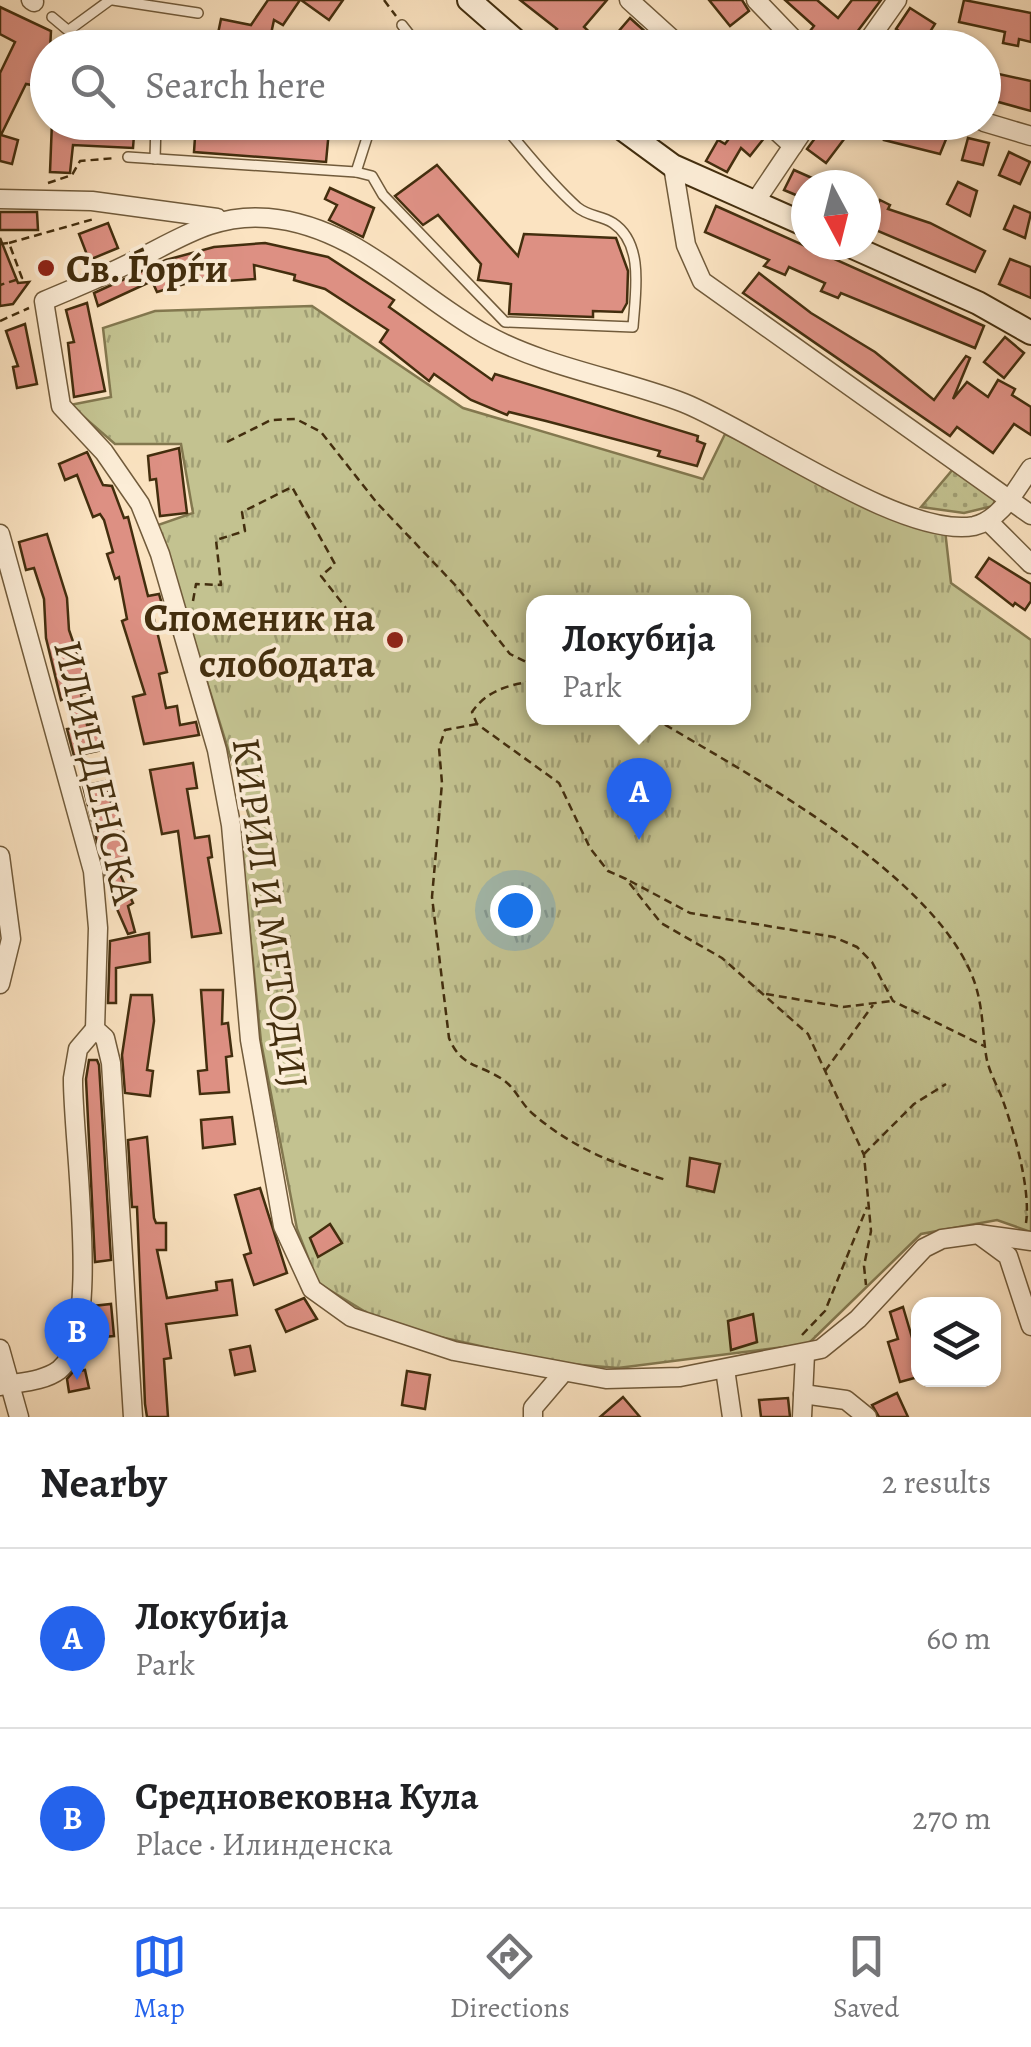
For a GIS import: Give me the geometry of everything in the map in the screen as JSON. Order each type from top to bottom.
[{"type":"main road","points":[[469,0],[503,30]]},
{"type":"main road","points":[[638,140],[673,166],[791,219]]},
{"type":"main road","points":[[881,260],[978,303],[1031,333]]},
{"type":"street","points":[[629,0],[662,30]]},
{"type":"street","points":[[756,0],[785,30]]},
{"type":"street","points":[[876,30],[897,0]]},
{"type":"street","points":[[1001,127],[1031,136]]},
{"type":"street","points":[[786,140],[792,146]]},
{"type":"street","points":[[755,202],[796,140]]},
{"type":"street","points":[[673,166],[686,245],[702,282],[1031,515]]},
{"type":"street","points":[[0,199],[92,201],[223,218],[267,218],[333,235],[358,247],[506,344],[684,403],[802,468],[906,514],[960,527],[988,521],[1031,468]]},
{"type":"street","points":[[44,301],[223,218]]},
{"type":"street","name":"КИРИЛ И МЕТОДИЈ","points":[[44,301],[60,406],[104,452],[140,504],[160,554],[218,750],[231,825],[250,1040],[282,1226],[312,1288],[364,1322],[454,1351],[562,1374],[643,1380],[802,1355],[832,1342],[924,1248],[942,1239],[978,1234],[1024,1239]]},
{"type":"street","points":[[988,521],[1031,564]]},
{"type":"street","name":"ИЛИНДЕНСКА","points":[[0,534],[23,604],[93,872],[98,928],[95,1030],[78,1049],[73,1078],[84,1276],[80,1335],[73,1355],[58,1371],[6,1385]]},
{"type":"street","points":[[0,856],[11,939],[0,984]]},
{"type":"street","name":"ИЛИНДЕНСКА","points":[[95,1030],[105,1038],[111,1064],[132,1417]]},
{"type":"street","points":[[978,1234],[1008,1256],[1031,1326]]},
{"type":"street","points":[[0,1349],[6,1385],[19,1417]]},
{"type":"street","points":[[802,1355],[802,1417]]},
{"type":"street","points":[[724,1369],[732,1417]]},
{"type":"street","points":[[529,1414],[562,1374]]},
{"type":"street","points":[[804,1394],[846,1400],[866,1417]]},
{"type":"lane","points":[[52,16],[69,30],[112,0],[198,13]]},
{"type":"lane","points":[[402,25],[406,30]]},
{"type":"lane","points":[[155,159],[156,140]]},
{"type":"lane","points":[[356,172],[366,140]]},
{"type":"lane","points":[[128,157],[372,176],[383,195],[505,322],[633,327],[636,277],[630,244],[613,223],[587,216],[567,198],[518,140]]},
{"type":"path","points":[[384,0],[402,25]]},
{"type":"path","points":[[44,184],[72,175],[80,161],[128,157]]},
{"type":"path","points":[[0,244],[100,217]]},
{"type":"path","points":[[0,285],[22,278],[9,243]]},
{"type":"path","points":[[0,322],[44,301]]},
{"type":"path","points":[[227,442],[271,420],[296,419],[321,432],[510,654],[526,662]]},
{"type":"path","points":[[193,604],[196,584],[221,585],[216,540],[245,531],[242,512],[292,487],[335,564],[321,576],[346,608]]},
{"type":"path","points":[[526,682],[504,685],[479,702],[472,712],[477,724],[559,783],[590,848],[608,871],[690,913],[834,937],[857,947],[872,962],[894,1001]]},
{"type":"path","points":[[477,724],[445,730],[438,748],[442,783],[432,896],[449,1038],[455,1053],[464,1063],[500,1077],[529,1111],[566,1141],[602,1160],[666,1180]]},
{"type":"path","points":[[665,725],[858,848],[942,925],[971,972],[984,1010],[986,1047],[1031,1194],[1024,1239]]},
{"type":"path","points":[[626,879],[662,923],[722,958],[808,1034],[864,1155],[871,1231],[864,1266],[865,1284],[878,1296]]},
{"type":"path","points":[[762,994],[843,1006],[894,1001],[986,1047]]},
{"type":"path","points":[[824,1073],[875,1003]]},
{"type":"path","points":[[864,1155],[914,1104],[946,1084]]},
{"type":"path","points":[[802,1355],[797,1342],[825,1311],[868,1205]]},
{"type":"green space","points":[[312,306],[463,408],[703,479],[725,434],[945,530],[951,583],[1031,640],[1031,1232],[997,1220],[921,1234],[808,1344],[618,1368],[556,1363],[387,1325],[318,1283],[297,1229],[261,1042],[242,855],[252,826],[158,525],[193,513],[181,444],[115,444],[70,405],[111,397],[103,328],[155,311]]},
{"type":"green space","points":[[954,468],[996,496],[993,506],[964,513],[921,507]]},
{"type":"building","points":[[268,0],[300,0],[283,25],[274,20],[272,30],[219,30],[221,19],[251,25]]},
{"type":"building","points":[[301,0],[343,0],[329,20]]},
{"type":"building","points":[[520,0],[607,0],[584,27],[587,30],[557,29]]},
{"type":"building","points":[[709,0],[742,0],[749,11],[730,26]]},
{"type":"building","points":[[785,0],[817,0],[838,18],[852,0],[881,0],[858,30],[811,30],[814,26]]},
{"type":"building","points":[[964,0],[1031,13],[1031,42],[1019,39],[1018,46],[1003,43],[1005,32],[1001,30],[959,22]]},
{"type":"building","points":[[0,7],[49,30],[30,30],[30,85],[26,84],[1,135],[18,140],[12,164],[0,161],[0,73],[15,42],[0,34]]},
{"type":"building","points":[[910,8],[935,24],[931,30],[896,29]]},
{"type":"building","points":[[630,18],[643,30],[620,30]]},
{"type":"building","points":[[1001,74],[1031,81],[1031,111],[1001,103]]},
{"type":"building","points":[[51,140],[134,140],[133,148],[73,145],[70,173],[50,172]]},
{"type":"building","points":[[195,140],[328,140],[326,162],[194,152]]},
{"type":"building","points":[[718,140],[725,144],[728,140],[763,140],[750,156],[741,148],[727,172],[706,161]]},
{"type":"building","points":[[814,140],[843,140],[826,163],[807,149]]},
{"type":"building","points":[[884,140],[946,140],[940,154]]},
{"type":"building","points":[[967,140],[989,143],[983,165],[962,160]]},
{"type":"building","points":[[1009,152],[1030,162],[1020,184],[999,175]]},
{"type":"building","points":[[437,165],[518,256],[524,234],[616,238],[628,271],[627,303],[622,312],[593,311],[593,317],[509,314],[511,284],[478,280],[481,264],[438,215],[423,225],[395,196]]},
{"type":"building","points":[[958,182],[977,191],[970,216],[947,204]]},
{"type":"building","points":[[330,188],[374,208],[363,237],[329,220],[337,205],[325,199]]},
{"type":"building","points":[[881,200],[890,205],[888,209],[930,223],[985,251],[975,272],[881,232]]},
{"type":"building","points":[[716,206],[791,240],[791,260],[837,260],[984,326],[975,348],[841,293],[838,298],[821,291],[825,283],[789,267],[785,275],[764,266],[769,260],[705,232]]},
{"type":"building","points":[[1014,206],[1031,213],[1025,238],[1004,229]]},
{"type":"building","points":[[0,212],[37,212],[38,230],[0,230]]},
{"type":"building","points":[[108,223],[118,248],[89,260],[79,234]]},
{"type":"building","points":[[0,238],[18,283],[29,282],[13,304],[0,306]]},
{"type":"building","points":[[265,243],[328,257],[394,300],[389,307],[492,380],[495,374],[698,436],[697,441],[705,444],[697,466],[658,456],[660,451],[509,412],[507,415],[471,400],[434,374],[429,381],[380,342],[388,330],[325,289],[294,280],[295,275],[254,265],[255,279],[227,281],[226,275],[212,276],[157,292],[152,281],[98,306],[94,293],[166,260],[214,247]]},
{"type":"building","points":[[1010,259],[1031,267],[1031,298],[999,284]]},
{"type":"building","points":[[759,273],[811,313],[875,352],[934,400],[966,356],[970,358],[953,399],[967,382],[988,397],[998,380],[1015,389],[1012,395],[1031,407],[1031,435],[1014,424],[993,453],[957,427],[950,436],[743,293]]},
{"type":"building","points":[[87,303],[105,391],[74,397],[68,343],[74,342],[66,310]]},
{"type":"building","points":[[25,324],[37,384],[17,388],[13,367],[18,366],[6,331]]},
{"type":"building","points":[[1005,337],[1024,353],[1004,378],[984,362]]},
{"type":"building","points":[[179,448],[187,513],[160,516],[156,479],[150,480],[148,456]]},
{"type":"building","points":[[87,452],[103,485],[112,486],[124,518],[128,517],[148,596],[159,594],[163,608],[152,611],[167,672],[159,674],[166,708],[177,706],[180,725],[196,722],[199,735],[144,744],[133,697],[145,694],[122,621],[127,619],[119,577],[115,579],[107,554],[113,552],[104,520],[100,514],[93,517],[77,475],[65,480],[59,464]]},
{"type":"building","points":[[47,534],[67,598],[69,630],[90,691],[81,694],[87,725],[96,723],[102,750],[74,756],[67,729],[75,728],[69,697],[61,700],[46,638],[44,599],[34,568],[26,570],[19,542]]},
{"type":"building","points":[[989,558],[1031,584],[1031,601],[1025,610],[1015,603],[1013,606],[976,577]]},
{"type":"building","points":[[193,763],[197,788],[187,789],[195,838],[209,836],[212,857],[208,858],[221,933],[192,937],[178,831],[162,834],[150,770]]},
{"type":"building","points":[[106,781],[113,811],[119,810],[124,836],[120,837],[132,867],[119,872],[133,903],[128,906],[135,932],[128,934],[110,893],[83,786]]},
{"type":"building","points":[[149,933],[150,962],[116,968],[116,1003],[108,1003],[110,941]]},
{"type":"building","points":[[201,990],[223,990],[222,1024],[228,1023],[232,1056],[226,1057],[229,1092],[200,1094],[198,1071],[207,1070]]},
{"type":"building","points":[[131,995],[152,995],[154,1021],[147,1070],[153,1071],[150,1096],[125,1093],[122,1055]]},
{"type":"building","points":[[89,1060],[97,1060],[99,1065],[111,1260],[95,1262],[86,1079]]},
{"type":"building","points":[[232,1117],[235,1144],[203,1148],[201,1120]]},
{"type":"building","points":[[147,1137],[154,1218],[156,1223],[166,1223],[166,1250],[157,1250],[167,1298],[217,1290],[216,1282],[232,1280],[237,1315],[166,1324],[171,1358],[164,1359],[168,1417],[147,1417],[145,1404],[137,1207],[132,1207],[128,1140]]},
{"type":"building","points":[[690,1158],[720,1164],[714,1192],[687,1186]]},
{"type":"building","points":[[260,1188],[287,1273],[254,1285],[244,1255],[251,1253],[235,1195]]},
{"type":"building","points":[[330,1224],[342,1243],[318,1257],[310,1238]]},
{"type":"building","points":[[304,1298],[317,1319],[286,1332],[276,1310]]},
{"type":"building","points":[[111,1304],[114,1336],[91,1338],[93,1306]]},
{"type":"building","points":[[903,1307],[911,1334],[911,1379],[900,1382],[888,1342],[898,1339],[890,1312]]},
{"type":"building","points":[[753,1314],[757,1342],[731,1350],[728,1321]]},
{"type":"building","points":[[250,1346],[255,1371],[235,1375],[230,1350]]},
{"type":"building","points":[[85,1370],[89,1388],[69,1392],[67,1379],[73,1372]]},
{"type":"building","points":[[407,1371],[430,1375],[425,1409],[402,1405]]},
{"type":"building","points":[[897,1393],[908,1417],[879,1417],[872,1405]]},
{"type":"building","points":[[623,1397],[640,1417],[600,1417]]},
{"type":"building","points":[[788,1398],[790,1417],[761,1417],[759,1400]]},
{"type":"place","name":"Св. Ѓорѓи","points":[[46,268]]},
{"type":"place","name":"Споменик на слободата","points":[[395,640]]},
{"type":"place","name":"Локубија","points":[[639,840]]},
{"type":"place","name":"Средновековна Кула","points":[[77,1380]]}]
